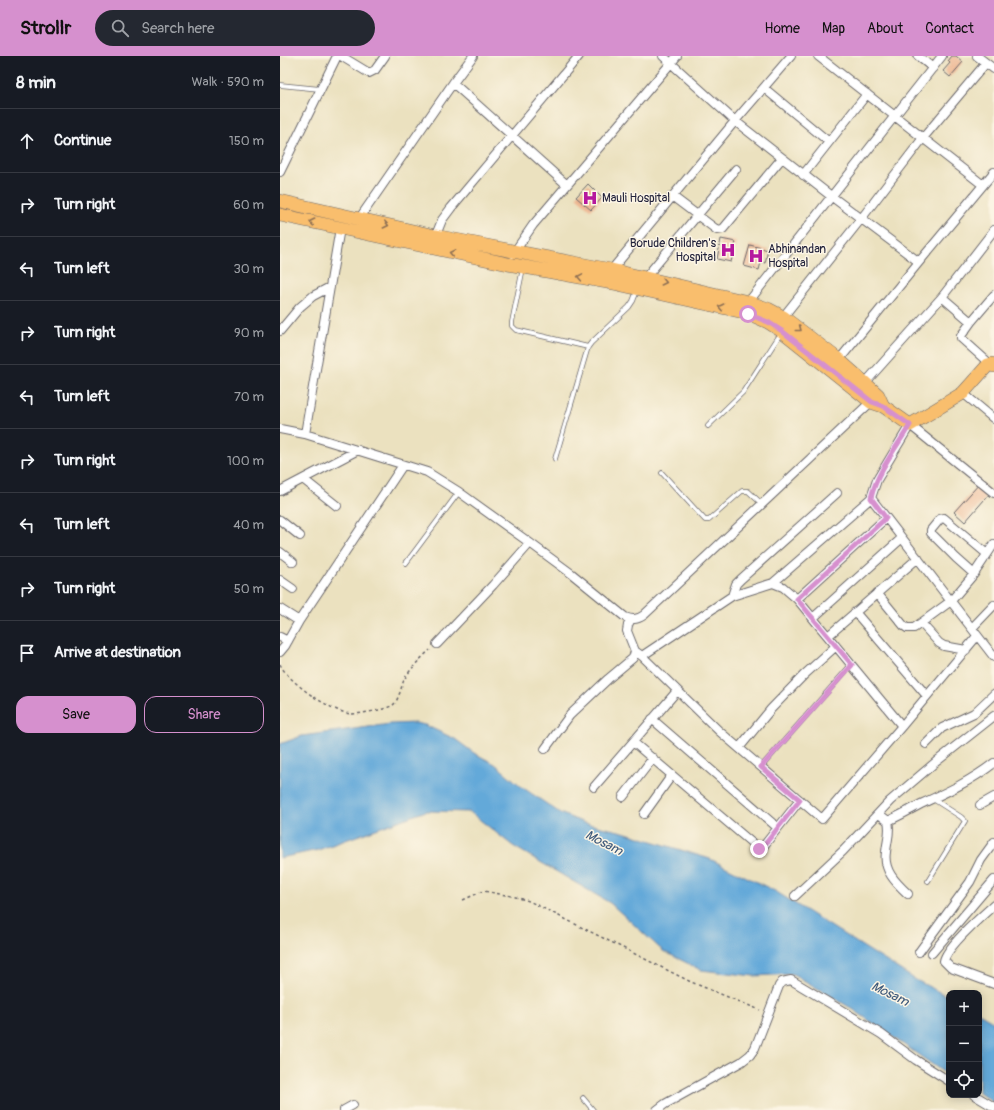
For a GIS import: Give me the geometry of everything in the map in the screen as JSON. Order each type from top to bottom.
[{"type":"main road","points":[[280,201],[360,219],[508,264],[604,282],[642,283]]},
{"type":"main road","points":[[280,215],[340,228],[433,242],[514,251],[611,270],[642,283],[745,307],[768,309],[783,317],[839,360],[865,383],[878,401]]},
{"type":"main road","points":[[745,307],[756,317],[782,331],[910,425],[963,393],[992,364]]},
{"type":"street","points":[[280,172],[336,56]]},
{"type":"street","points":[[341,56],[369,72],[375,70],[385,56]]},
{"type":"street","points":[[360,219],[452,83],[473,56]]},
{"type":"street","points":[[433,242],[442,220],[451,208],[579,56]]},
{"type":"street","points":[[663,56],[735,121],[918,262]]},
{"type":"street","points":[[508,264],[514,251],[533,225],[677,56]]},
{"type":"street","points":[[604,282],[611,270],[672,196],[791,56]]},
{"type":"street","points":[[818,56],[983,185]]},
{"type":"street","points":[[827,63],[833,56]]},
{"type":"street","points":[[918,56],[933,68]]},
{"type":"street","points":[[745,307],[942,56]]},
{"type":"street","points":[[977,56],[994,69]]},
{"type":"street","points":[[783,317],[923,138],[986,63]]},
{"type":"street","points":[[452,83],[566,185]]},
{"type":"street","points":[[764,88],[829,142]]},
{"type":"street","points":[[804,175],[867,94]]},
{"type":"street","points":[[672,196],[717,230],[724,229],[782,158]]},
{"type":"street","points":[[642,283],[736,169]]},
{"type":"street","points":[[839,360],[918,262],[994,172]]},
{"type":"street","points":[[305,434],[340,228]]},
{"type":"street","points":[[865,383],[942,297],[994,230]]},
{"type":"street","points":[[280,331],[300,307],[313,296],[330,287]]},
{"type":"street","points":[[992,364],[960,336],[994,294]]},
{"type":"street","points":[[942,297],[971,322]]},
{"type":"street","points":[[963,393],[994,419]]},
{"type":"street","points":[[280,429],[305,434],[427,472],[459,492],[530,543],[572,574],[625,617],[631,620],[644,615],[763,504],[878,401]]},
{"type":"street","points":[[545,749],[570,714],[593,692],[638,654],[732,596],[773,584],[871,498],[877,480],[910,425],[994,493]]},
{"type":"street","points":[[280,491],[358,450]]},
{"type":"street","points":[[280,652],[299,621],[404,465]]},
{"type":"street","points":[[303,479],[337,506]]},
{"type":"street","points":[[732,596],[736,584],[741,579],[837,493]]},
{"type":"street","points":[[871,498],[994,658]]},
{"type":"street","points":[[797,599],[886,518]]},
{"type":"street","points":[[974,574],[931,533],[931,530],[940,519],[944,518],[987,554]]},
{"type":"street","points":[[280,520],[300,536]]},
{"type":"street","points":[[813,618],[902,538]]},
{"type":"street","points":[[437,644],[493,585],[530,543]]},
{"type":"street","points":[[877,593],[907,628],[914,628],[951,601],[974,574],[994,544]]},
{"type":"street","points":[[280,552],[293,562]]},
{"type":"street","points":[[828,636],[918,558]]},
{"type":"street","points":[[280,580],[293,589]]},
{"type":"street","points":[[773,584],[783,587],[797,599],[902,726]]},
{"type":"street","points":[[972,628],[994,604]]},
{"type":"street","points":[[280,609],[299,621]]},
{"type":"street","points":[[855,612],[927,696]]},
{"type":"street","points":[[631,620],[627,631],[638,654],[719,731],[822,819],[977,636]]},
{"type":"street","points":[[921,623],[939,643],[944,646],[966,650]]},
{"type":"street","points":[[280,637],[288,641]]},
{"type":"street","points":[[738,748],[771,709],[804,675],[836,646]]},
{"type":"street","points":[[594,787],[677,691]]},
{"type":"street","points":[[926,744],[942,728],[974,713],[994,694]]},
{"type":"street","points":[[796,896],[844,851],[890,801],[937,761],[994,716]]},
{"type":"street","points":[[652,719],[778,828]]},
{"type":"street","points":[[633,742],[759,849],[762,848],[800,800]]},
{"type":"street","points":[[623,797],[653,758]]},
{"type":"street","points":[[888,821],[943,795],[984,771],[994,763]]},
{"type":"street","points":[[644,814],[672,775]]},
{"type":"street","points":[[980,805],[994,797]]},
{"type":"street","points":[[879,814],[888,821],[890,834],[885,853],[886,862],[892,878],[908,894]]},
{"type":"street","points":[[919,952],[967,886],[981,860],[994,842]]},
{"type":"street","points":[[932,953],[994,880]]},
{"type":"street","points":[[994,905],[955,944],[945,957],[944,961],[951,968],[994,984]]},
{"type":"street","points":[[656,1110],[664,1104],[741,1062],[750,1055],[755,1048],[770,1013],[779,986],[782,982],[791,980],[881,1034],[916,1060],[946,1078]]},
{"type":"street","points":[[979,1098],[994,1107]]},
{"type":"street","points":[[344,1110],[353,1105]]},
{"type":"lane","points":[[280,85],[320,89]]},
{"type":"lane","points":[[523,267],[512,322],[513,328],[516,330],[588,347]]},
{"type":"lane","points":[[555,459],[588,347],[629,308],[642,283]]},
{"type":"lane","points":[[708,426],[743,392],[782,331]]},
{"type":"lane","points":[[662,473],[705,520],[709,520],[742,491],[748,491],[763,504]]},
{"type":"lane","points":[[406,563],[459,492]]},
{"type":"lane","points":[[761,767],[852,665]]},
{"type":"lane","points":[[928,881],[965,822],[961,817],[932,799]]},
{"type":"lane","points":[[583,1098],[593,1110]]},
{"type":"path","points":[[280,664],[282,670],[291,680],[320,701],[333,708],[350,714],[362,713],[393,705],[396,702],[405,679],[423,656],[437,644]]},
{"type":"path","points":[[463,900],[483,891],[512,896],[529,901],[691,982],[753,1008],[770,1013]]},
{"type":"water","name":"Mosam","points":[[415,723],[425,725],[455,739],[474,753],[495,764],[522,787],[560,813],[584,823],[623,832],[710,859],[775,891],[916,980],[946,995],[946,1074],[851,1008],[793,974],[754,976],[701,970],[663,951],[610,903],[513,846],[470,812],[426,811],[318,850],[280,858],[280,744],[302,736],[390,724]]},
{"type":"water","points":[[982,1015],[994,1022],[994,1103],[982,1095]]},
{"type":"building","points":[[952,56],[956,56],[963,62],[950,77],[943,71],[950,63],[948,61]]},
{"type":"building","points":[[588,184],[602,198],[591,210],[576,197]]},
{"type":"building","points":[[721,239],[736,242],[731,262],[717,259]]},
{"type":"building","points":[[750,245],[768,250],[765,263],[761,262],[759,270],[744,266]]},
{"type":"building","points":[[980,483],[991,492],[965,522],[954,512]]},
{"type":"place","name":"Mauli Hospital","points":[[590,198]]},
{"type":"place","name":"Borude Children's Hospital","points":[[728,250]]},
{"type":"place","name":"Abhinandan Hospital","points":[[756,256]]},
{"type":"route","points":[[748,314],[768,322],[782,331],[872,402],[883,406],[910,425],[877,480],[871,498],[886,518],[797,599],[852,665],[761,767],[800,800],[762,848],[759,849]]}]
